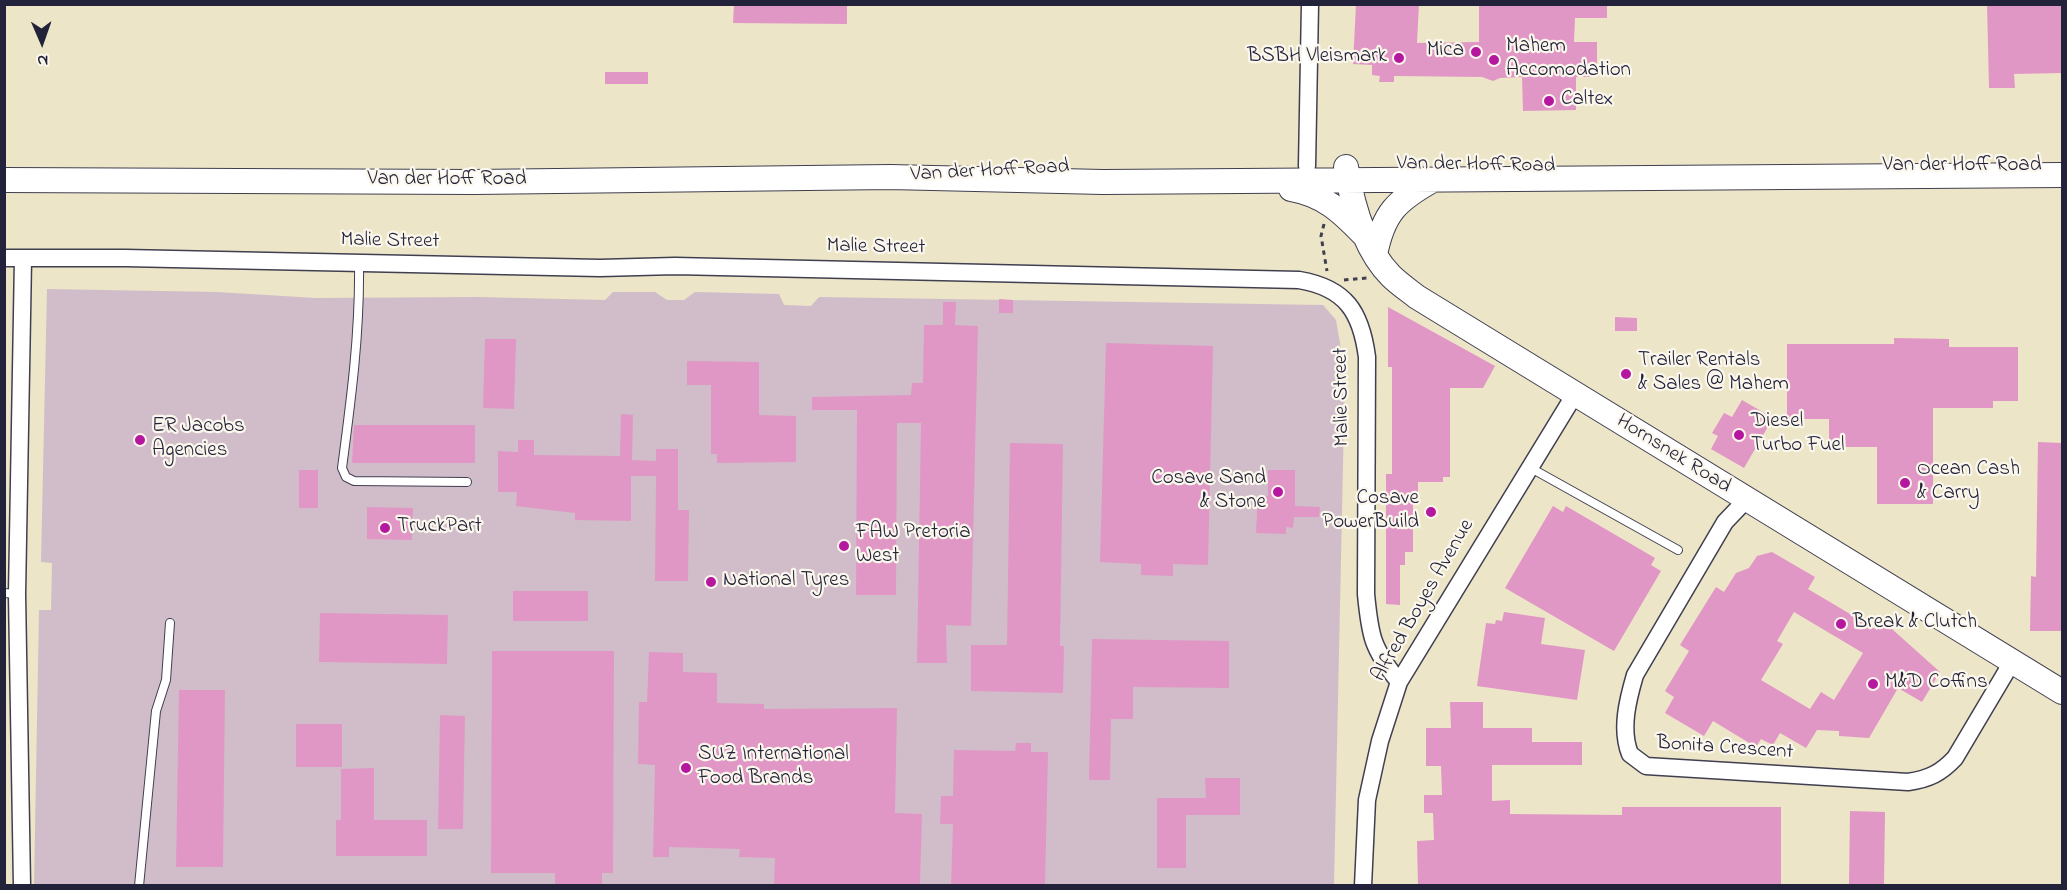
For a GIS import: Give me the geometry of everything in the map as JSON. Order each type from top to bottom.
[{"type":"main road","name":"Van der Hoff Road","points":[[890,177],[1000,169],[1307,166],[1347,173],[1435,178],[1493,173],[1659,168],[2062,166]]},
{"type":"main road","name":"Van der Hoff Road","points":[[4,180],[474,182],[890,177],[1080,182],[1229,180],[1347,173],[2062,175]]},
{"type":"main road","name":"Hornsnek Road","points":[[1347,173],[1370,246],[1390,275],[1417,297],[2062,692]]},
{"type":"main road","points":[[1229,180],[1312,193],[1331,202],[1370,246],[1398,202],[1435,178]]},
{"type":"street","points":[[1307,166],[1310,4]]},
{"type":"street","name":"Malie Street","points":[[4,258],[805,268],[1321,282],[1342,299],[1363,330],[1366,357],[1366,594],[1370,633],[1377,653],[1399,682]]},
{"type":"street","points":[[22,885],[11,594],[23,259]]},
{"type":"street","name":"Alfred Boyes Avenue","points":[[1363,885],[1367,800],[1380,741],[1399,682],[1575,394]]},
{"type":"street","name":"Bonita Crescent","points":[[1746,500],[1725,522],[1635,675],[1629,696],[1625,733],[1630,754],[1646,766],[1897,782],[1927,779],[1945,769],[1955,758],[2012,662]]},
{"type":"lane","points":[[359,264],[360,305],[355,373],[342,468],[346,477],[354,481],[467,482]]},
{"type":"lane","points":[[1529,466],[1678,550]]},
{"type":"lane","points":[[139,885],[156,711],[166,680],[170,623]]},
{"type":"path","points":[[1331,202],[1321,236],[1321,282],[1390,275]]},
{"type":"shaded area","points":[[47,289],[217,292],[316,298],[478,297],[605,300],[613,292],[655,292],[667,300],[684,300],[695,292],[779,294],[784,305],[811,306],[819,297],[1323,305],[1336,320],[1345,372],[1334,885],[34,886],[39,610],[51,610],[52,563],[41,562]]},
{"type":"building","points":[[734,4],[847,4],[847,24],[733,23]]},
{"type":"building","points":[[1356,4],[1419,4],[1417,43],[1479,42],[1479,4],[1607,4],[1607,18],[1575,18],[1574,42],[1597,42],[1597,77],[1576,77],[1576,110],[1523,111],[1522,77],[1500,78],[1493,81],[1482,77],[1394,76],[1394,82],[1379,82],[1380,76],[1372,75],[1372,65],[1353,64]]},
{"type":"building","points":[[1987,4],[2062,4],[2062,73],[2014,74],[2015,88],[1989,88]]},
{"type":"building","points":[[605,72],[648,72],[648,84],[605,84]]},
{"type":"building","points":[[999,299],[1013,300],[1013,313],[999,313]]},
{"type":"building","points":[[943,302],[956,302],[955,325],[978,326],[971,626],[946,625],[947,663],[917,663],[921,423],[897,423],[896,595],[856,595],[857,410],[812,410],[812,397],[911,395],[912,383],[923,383],[924,325],[943,325]]},
{"type":"building","points":[[1388,307],[1495,366],[1483,388],[1450,388],[1450,477],[1443,477],[1443,482],[1418,482],[1418,494],[1413,494],[1413,552],[1405,552],[1405,565],[1400,565],[1400,605],[1386,604],[1386,474],[1392,474],[1392,367],[1388,367]]},
{"type":"building","points":[[1615,317],[1637,318],[1637,331],[1615,331]]},
{"type":"building","points":[[1894,338],[1949,339],[1949,347],[2018,347],[2018,401],[1993,401],[1993,408],[1933,408],[1933,504],[1877,504],[1877,447],[1829,447],[1829,419],[1787,419],[1787,344],[1894,344]]},
{"type":"building","points":[[485,339],[516,339],[514,409],[483,408]]},
{"type":"building","points":[[1106,343],[1213,346],[1208,565],[1173,564],[1173,576],[1141,575],[1141,564],[1100,562]]},
{"type":"building","points":[[687,361],[759,362],[759,415],[796,416],[796,462],[717,463],[717,454],[711,454],[711,385],[687,385]]},
{"type":"building","name":"Diesel Turbo Fuel","points":[[1742,400],[1773,418],[1744,468],[1711,449],[1718,436],[1712,433],[1724,413],[1732,417]]},
{"type":"building","points":[[621,414],[633,415],[632,460],[656,461],[656,449],[678,449],[678,510],[689,510],[688,581],[655,581],[656,476],[631,476],[631,521],[575,520],[575,513],[516,506],[517,492],[498,492],[498,451],[518,452],[518,440],[534,440],[534,455],[620,456]]},
{"type":"building","points":[[354,425],[475,425],[475,463],[352,463]]},
{"type":"building","points":[[2038,442],[2062,443],[2062,631],[2030,631],[2031,576],[2036,577]]},
{"type":"building","points":[[1010,443],[1063,444],[1060,646],[1064,646],[1063,693],[971,691],[971,645],[1007,645]]},
{"type":"building","points":[[299,470],[318,470],[318,508],[299,508]]},
{"type":"building","points":[[1268,470],[1295,470],[1295,506],[1320,507],[1319,517],[1294,517],[1293,528],[1286,527],[1286,534],[1256,533],[1258,496],[1268,496]]},
{"type":"building","points":[[1553,506],[1563,512],[1566,506],[1655,558],[1651,565],[1661,571],[1614,651],[1505,588]]},
{"type":"building","points":[[367,507],[413,508],[412,540],[367,539]]},
{"type":"building","points":[[1772,552],[1815,577],[1808,589],[1877,630],[1883,621],[1940,672],[1922,702],[1898,688],[1869,738],[1839,736],[1839,731],[1817,730],[1806,748],[1780,733],[1773,745],[1761,739],[1756,747],[1713,721],[1704,736],[1665,713],[1674,697],[1665,691],[1689,651],[1680,645],[1716,587],[1724,592],[1736,573],[1749,568],[1757,556]],"holes":[[[1794,612],[1863,653],[1834,700],[1821,692],[1810,709],[1761,680],[1783,644],[1777,641]]]},
{"type":"building","points":[[513,591],[588,591],[588,621],[513,621]]},
{"type":"building","points":[[1504,612],[1545,618],[1541,644],[1585,650],[1577,700],[1477,686],[1486,623],[1495,624],[1496,620],[1502,621]]},
{"type":"building","points":[[320,613],[448,615],[447,664],[319,662]]},
{"type":"building","points":[[1092,639],[1229,641],[1229,688],[1133,687],[1133,719],[1111,719],[1110,780],[1089,780]]},
{"type":"building","points":[[492,651],[614,651],[613,873],[602,873],[602,885],[555,885],[555,873],[491,873]]},
{"type":"building","points":[[649,652],[683,653],[683,672],[717,673],[717,703],[764,704],[764,709],[897,708],[895,813],[922,814],[920,884],[774,885],[775,858],[739,857],[740,849],[669,847],[669,857],[653,857],[655,765],[638,764],[639,702],[647,702]]},
{"type":"building","points":[[179,690],[225,690],[223,867],[176,867]]},
{"type":"building","points":[[1450,702],[1483,702],[1483,728],[1532,728],[1532,742],[1582,742],[1582,765],[1492,765],[1492,801],[1510,800],[1510,814],[1622,815],[1622,807],[1781,807],[1781,885],[1418,885],[1417,841],[1434,840],[1433,813],[1424,813],[1424,795],[1442,795],[1441,766],[1426,766],[1426,728],[1451,728]]},
{"type":"building","points":[[440,715],[465,716],[463,829],[438,829]]},
{"type":"building","points":[[296,724],[342,724],[342,767],[296,767]]},
{"type":"building","points":[[1016,743],[1031,743],[1031,752],[1048,752],[1045,885],[951,885],[953,824],[940,824],[941,796],[953,796],[954,750],[1015,751]]},
{"type":"building","points":[[374,768],[374,820],[427,820],[427,856],[336,856],[336,820],[341,820],[341,769]]},
{"type":"building","points":[[1205,778],[1240,778],[1240,815],[1186,815],[1186,868],[1157,868],[1157,798],[1206,798]]},
{"type":"building","points":[[1850,811],[1885,812],[1884,885],[1849,885]]},
{"type":"place","name":"Mica","points":[[1476,52]]},
{"type":"place","name":"BSBH Vleismark","points":[[1399,58]]},
{"type":"place","name":"Mahem Accomodation","points":[[1494,60]]},
{"type":"place","name":"Caltex","points":[[1549,101]]},
{"type":"place","name":"Trailer Rentals & Sales @ Mahem","points":[[1626,374]]},
{"type":"place","name":"Diesel Turbo Fuel","points":[[1739,435]]},
{"type":"place","name":"ER Jacobs Agencies","points":[[140,440]]},
{"type":"place","name":"Ocean Cash & Carry","points":[[1905,483]]},
{"type":"place","name":"Cosave Sand & Stone","points":[[1278,492]]},
{"type":"place","name":"Cosave PowerBuild","points":[[1431,512]]},
{"type":"place","name":"TruckPart","points":[[385,528]]},
{"type":"place","name":"FAW Pretoria West","points":[[844,546]]},
{"type":"place","name":"National Tyres","points":[[711,582]]},
{"type":"place","name":"Break & Clutch","points":[[1841,624]]},
{"type":"place","name":"M&D Coffins","points":[[1873,684]]},
{"type":"place","name":"SUZ International Food Brands","points":[[686,768]]}]
